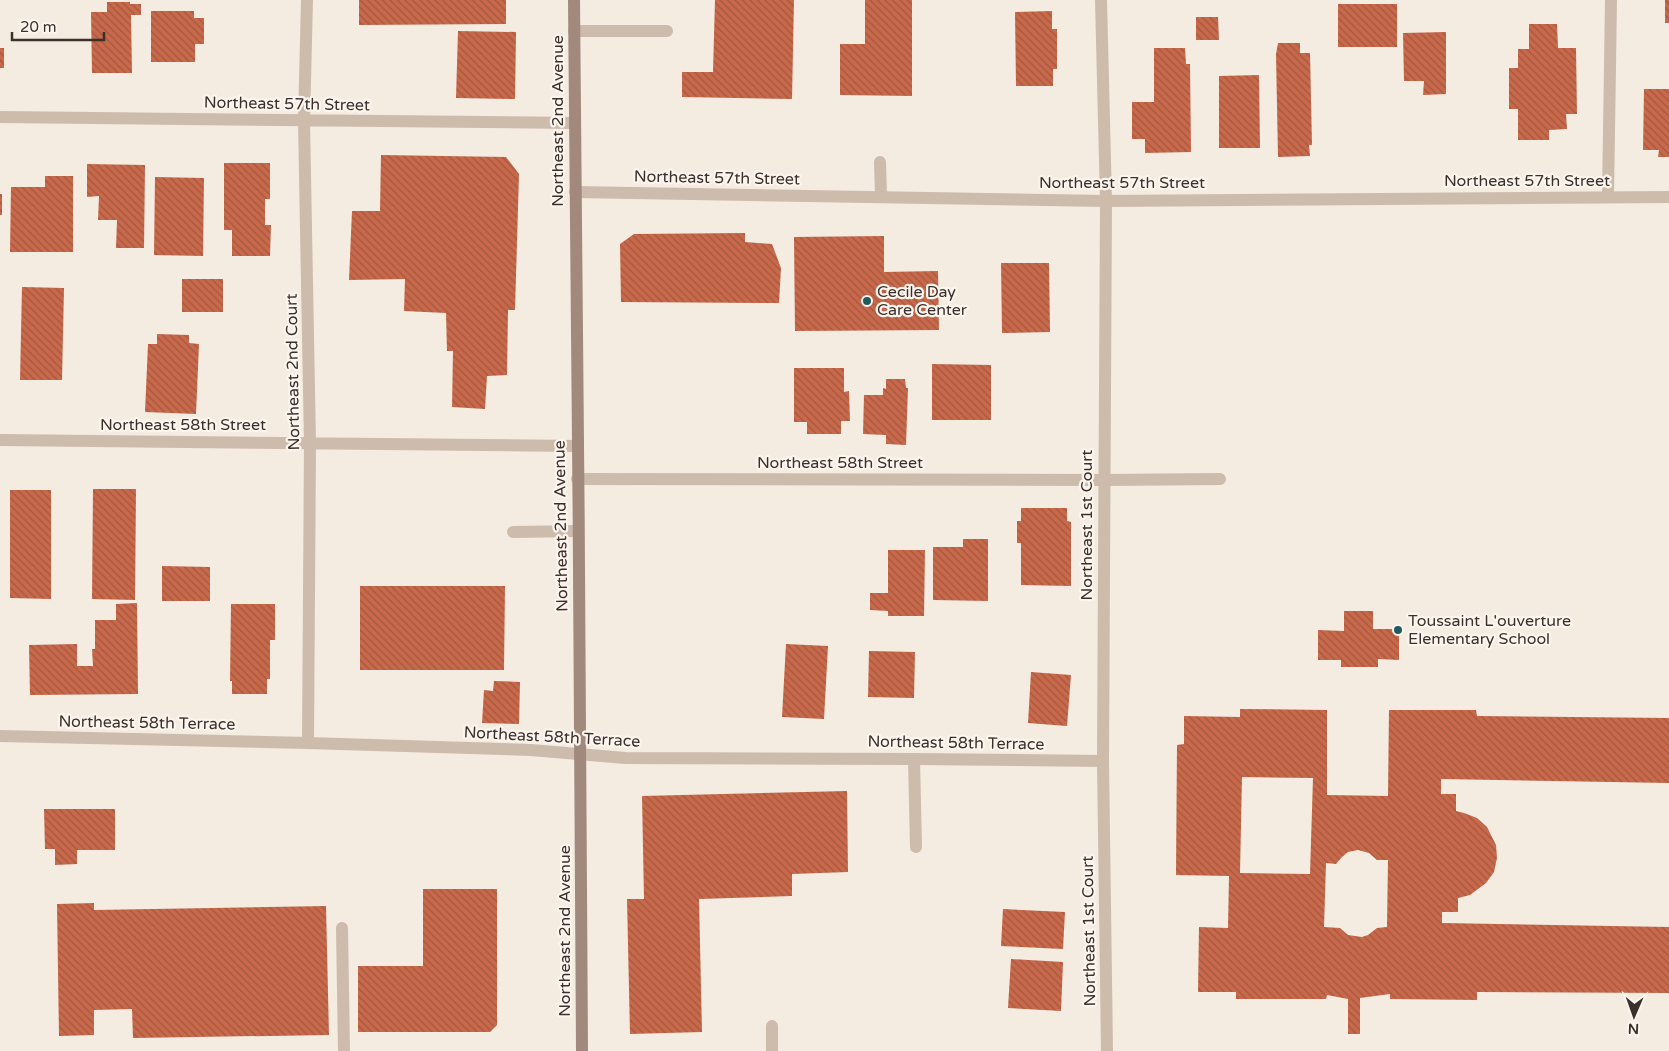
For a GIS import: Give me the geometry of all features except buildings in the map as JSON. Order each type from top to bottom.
[{"type":"main road","name":"Northeast 2nd Avenue","points":[[574,0],[582,1051]]},
{"type":"street","name":"Northeast 2nd Court","points":[[307,0],[304,121],[310,443],[308,743]]},
{"type":"street","name":"Northeast 1st Court","points":[[1101,0],[1106,201],[1103,480],[1103,761],[1107,1051]]},
{"type":"street","points":[[1608,197],[1611,0]]},
{"type":"street","points":[[574,30],[667,31]]},
{"type":"street","name":"Northeast 57th Street","points":[[0,117],[574,123]]},
{"type":"street","points":[[880,162],[881,197]]},
{"type":"street","name":"Northeast 57th Street","points":[[575,192],[1106,201],[1669,197]]},
{"type":"street","name":"Northeast 58th Street","points":[[0,440],[576,446]]},
{"type":"street","name":"Northeast 58th Street","points":[[577,479],[1220,479]]},
{"type":"street","points":[[513,532],[578,531]]},
{"type":"street","name":"Northeast 58th Terrace","points":[[0,736],[531,750],[635,758],[1103,761]]},
{"type":"street","points":[[914,759],[916,847]]},
{"type":"street","points":[[342,928],[344,1051]]},
{"type":"street","points":[[772,1026],[772,1051]]},
{"type":"place","name":"Cecile Day Care Center","points":[[867,301]]},
{"type":"place","name":"Toussaint L'ouverture Elementary School","points":[[1398,630]]}]
